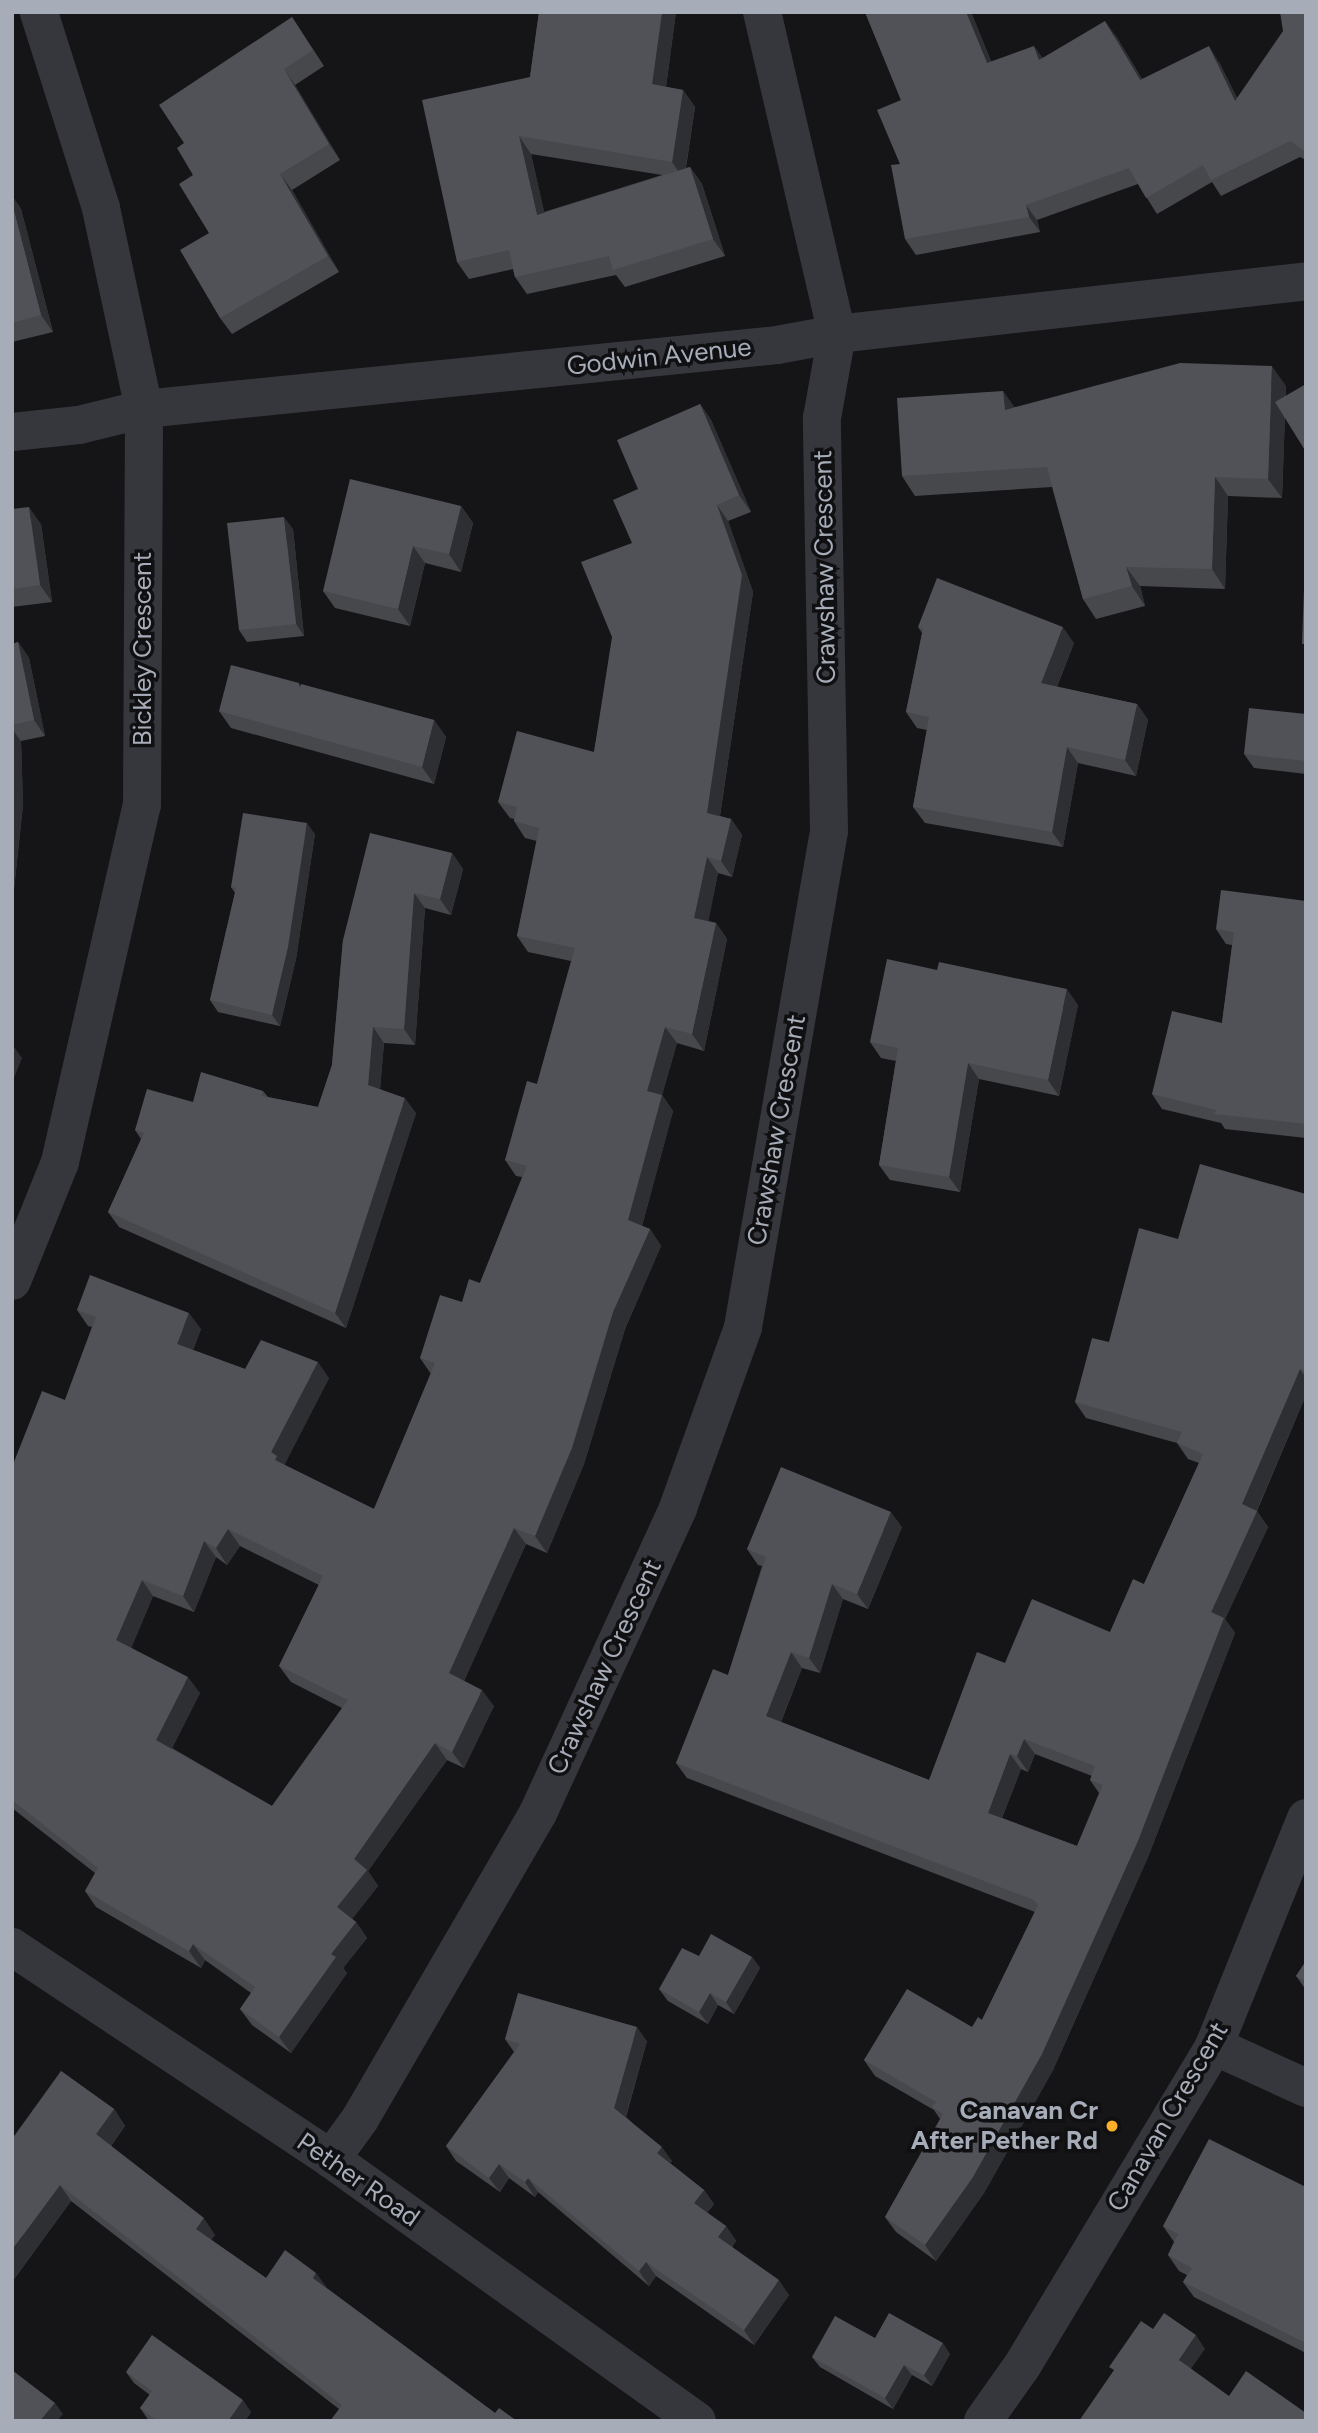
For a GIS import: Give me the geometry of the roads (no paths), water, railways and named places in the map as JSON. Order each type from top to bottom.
[{"type":"street","name":"Bickley Crescent","points":[[12,1281],[60,1162],[142,804],[144,409],[101,208],[38,12]]},
{"type":"street","name":"Crawshaw Crescent","points":[[331,2159],[360,2119],[538,1813],[678,1508],[743,1327],[829,831],[822,418],[837,334],[762,12]]},
{"type":"street","name":"Godwin Avenue","points":[[12,432],[79,425],[144,409],[777,345],[837,334],[1306,281]]},
{"type":"street","name":"Canavan Crescent","points":[[983,2421],[1022,2366],[1214,2046],[1306,1818]]},
{"type":"street","name":"Pether Road","points":[[12,1947],[331,2159],[697,2421]]},
{"type":"street","points":[[1214,2046],[1306,2088]]},
{"type":"street","name":"Canavan Crescent","points":[[1003,2421],[1022,2366]]},
{"type":"place","name":"Canavan Cr After Pether Rd","points":[[1112,2126]]}]
